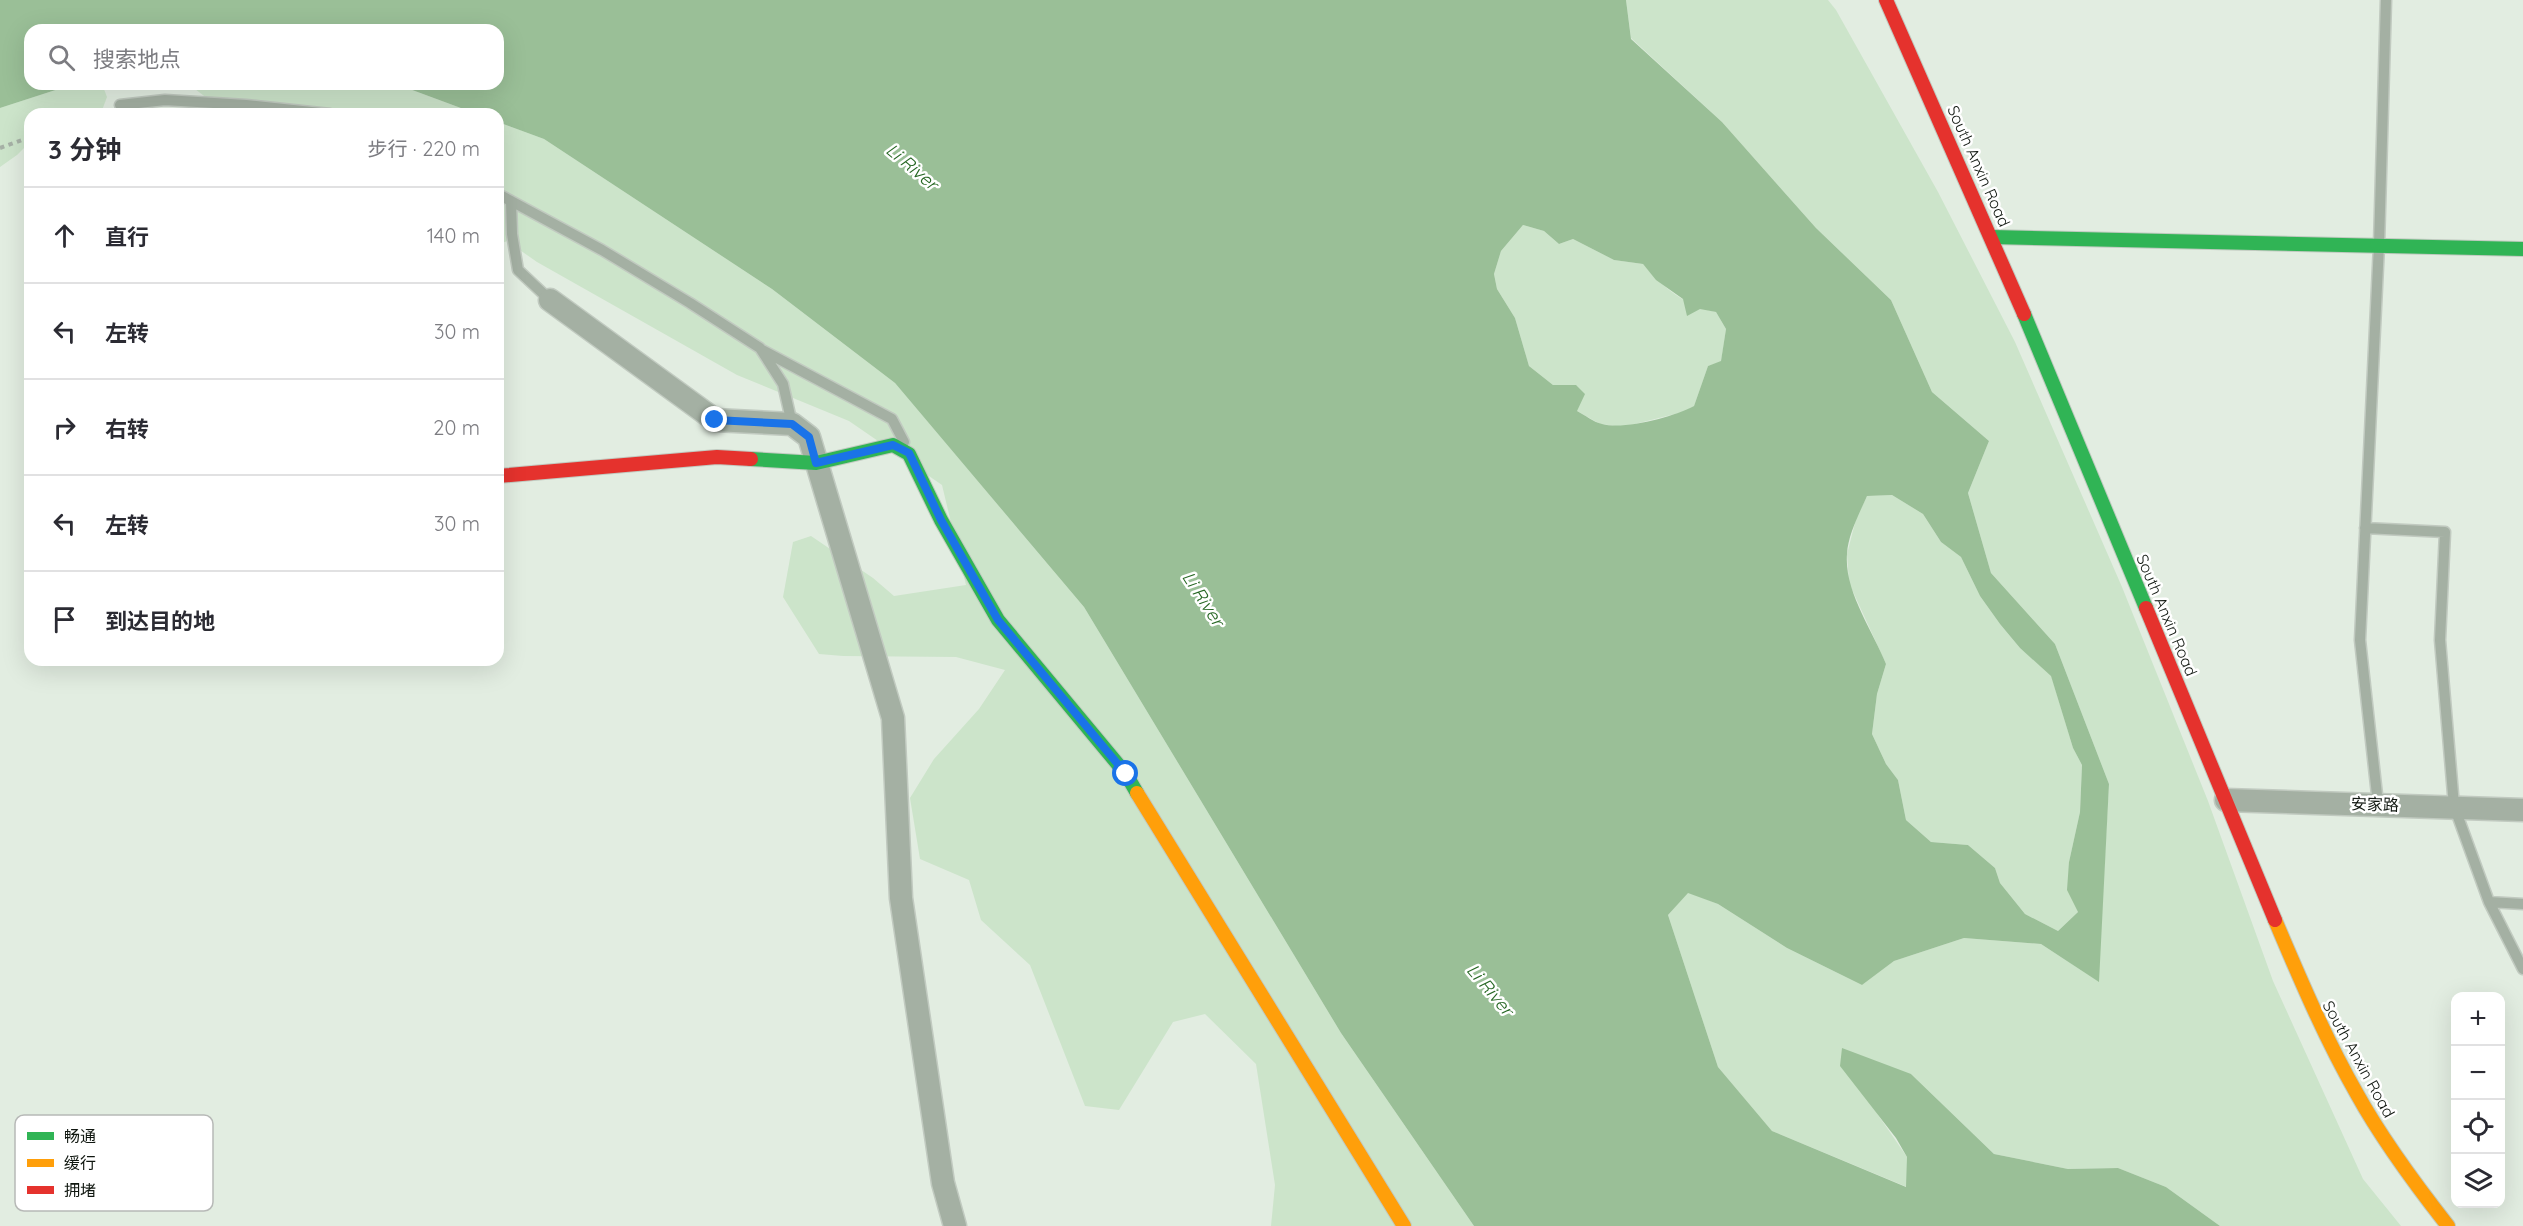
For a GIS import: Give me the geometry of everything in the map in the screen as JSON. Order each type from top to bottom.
[{"type":"street","name":"South Anxin Road","points":[[1886,0],[1992,237],[2309,1001],[2352,1085],[2411,1179],[2448,1226]]},
{"type":"street","points":[[1992,237],[2523,249]]},
{"type":"street","points":[[550,300],[715,420],[792,424],[809,437],[893,718],[901,898],[943,1183],[955,1226]]},
{"type":"street","points":[[504,475],[717,457],[816,463],[893,445],[909,453],[941,520],[998,620],[1126,774],[1404,1226]]},
{"type":"street","name":"安家路","points":[[2226,800],[2523,810]]},
{"type":"lane","points":[[2378,804],[2360,640],[2379,245],[2386,0]]},
{"type":"lane","points":[[120,105],[165,100],[274,108]]},
{"type":"lane","points":[[504,197],[612,256],[760,348],[892,419],[909,453]]},
{"type":"lane","points":[[511,201],[512,234],[518,270],[550,300]]},
{"type":"lane","points":[[760,348],[783,384],[792,424]]},
{"type":"lane","points":[[2365,528],[2445,532],[2440,640],[2454,806],[2488,902],[2523,969]]},
{"type":"lane","points":[[2488,902],[2523,904]]},
{"type":"path","points":[[0,148],[24,139]]},
{"type":"shaded area","points":[[1626,0],[1828,0],[1836,10],[1938,192],[2015,342],[2122,587],[2208,801],[2273,981],[2363,1179],[2401,1226],[2220,1226],[2166,1187],[2118,1168],[2068,1169],[1994,1154],[1911,1074],[1874,1109],[1907,1157],[1907,1187],[1772,1131],[1718,1067],[1668,915],[1688,892],[1718,904],[1787,948],[1862,985],[1894,961],[1964,938],[2041,944],[2098,981],[2109,784],[2055,644],[1991,573],[1968,493],[1989,441],[1932,392],[1891,300],[1816,228],[1722,122],[1631,38]]},
{"type":"shaded area","points":[[56,90],[104,90],[107,97],[103,108],[24,108],[24,148],[0,167],[0,108]]},
{"type":"shaded area","points":[[196,90],[412,90],[461,108],[220,108]]},
{"type":"shaded area","points":[[504,124],[544,139],[772,289],[895,383],[1084,607],[1341,1033],[1474,1226],[1271,1226],[1275,1185],[1256,1064],[1205,1014],[1173,1022],[1119,1110],[1085,1106],[1030,965],[981,920],[969,880],[920,859],[910,798],[934,759],[979,709],[1005,670],[956,657],[819,654],[783,597],[793,542],[811,536],[873,578],[894,596],[966,585],[942,485],[849,421],[737,375],[537,262],[507,241],[504,242]]},
{"type":"shaded area","points":[[1523,225],[1544,231],[1559,244],[1573,239],[1614,260],[1643,264],[1675,294],[1695,305],[1716,312],[1726,329],[1721,362],[1708,366],[1694,406],[1683,412],[1623,427],[1600,424],[1577,411],[1553,385],[1529,366],[1515,318],[1497,289],[1494,274],[1501,251]]},
{"type":"shaded area","points":[[1892,495],[1923,514],[1941,542],[1961,557],[1980,596],[2000,624],[2020,648],[2051,675],[2073,748],[2082,765],[2080,812],[2069,862],[2078,912],[2058,931],[2025,914],[2000,883],[1995,868],[1968,845],[1931,842],[1906,820],[1898,780],[1886,764],[1872,734],[1877,694],[1886,664],[1849,583],[1847,554],[1856,519],[1867,496]]},
{"type":"water","name":"Li River","points":[[0,0],[1626,0],[1631,39],[1722,122],[1816,228],[1891,300],[1932,392],[1989,441],[1968,493],[1991,573],[2055,644],[2109,784],[2099,982],[2041,944],[1964,938],[1894,961],[1862,985],[1787,948],[1718,904],[1688,893],[1668,915],[1718,1067],[1772,1131],[1906,1187],[1907,1157],[1896,1138],[1840,1066],[1842,1048],[1911,1074],[1994,1154],[2068,1169],[2118,1168],[2166,1187],[2220,1226],[1474,1226],[1341,1033],[1084,607],[895,383],[772,289],[544,139],[504,124],[504,108],[461,108],[412,90],[504,90],[504,24],[24,24],[24,90],[56,90],[0,108]],"holes":[[[1523,225],[1544,231],[1559,244],[1573,239],[1614,260],[1643,264],[1656,280],[1683,299],[1687,316],[1700,309],[1716,312],[1726,329],[1721,361],[1708,366],[1694,406],[1636,424],[1602,424],[1577,411],[1585,394],[1576,385],[1553,385],[1529,366],[1515,318],[1497,289],[1494,274],[1501,251]],[[1892,495],[1923,514],[1941,542],[1961,557],[1980,596],[2000,624],[2020,648],[2051,676],[2073,748],[2082,765],[2080,812],[2069,862],[2067,890],[2078,912],[2058,931],[2025,914],[2000,883],[1995,868],[1968,845],[1931,842],[1906,820],[1898,780],[1886,764],[1872,734],[1877,694],[1886,664],[1860,611],[1850,582],[1847,568],[1848,547],[1857,517],[1867,496]]]},
{"type":"traffic: fast","points":[[1992,237],[2523,249]]},
{"type":"traffic: fast","points":[[2024,314],[2146,608]]},
{"type":"traffic: fast","points":[[751,459],[816,463],[893,445],[909,454],[941,520],[998,620],[1126,774],[1137,793]]},
{"type":"traffic: slow","points":[[1137,793],[1404,1226]]},
{"type":"traffic: slow","points":[[2275,920],[2303,986],[2345,1073],[2400,1162],[2448,1226]]},
{"type":"traffic: jam","points":[[1886,0],[2024,314]]},
{"type":"traffic: jam","points":[[504,475],[717,457],[751,459]]},
{"type":"traffic: jam","points":[[2146,608],[2275,920]]},
{"type":"route","points":[[715,420],[792,424],[809,437],[816,463],[893,445],[909,453],[941,520],[998,620],[1126,774]]}]
